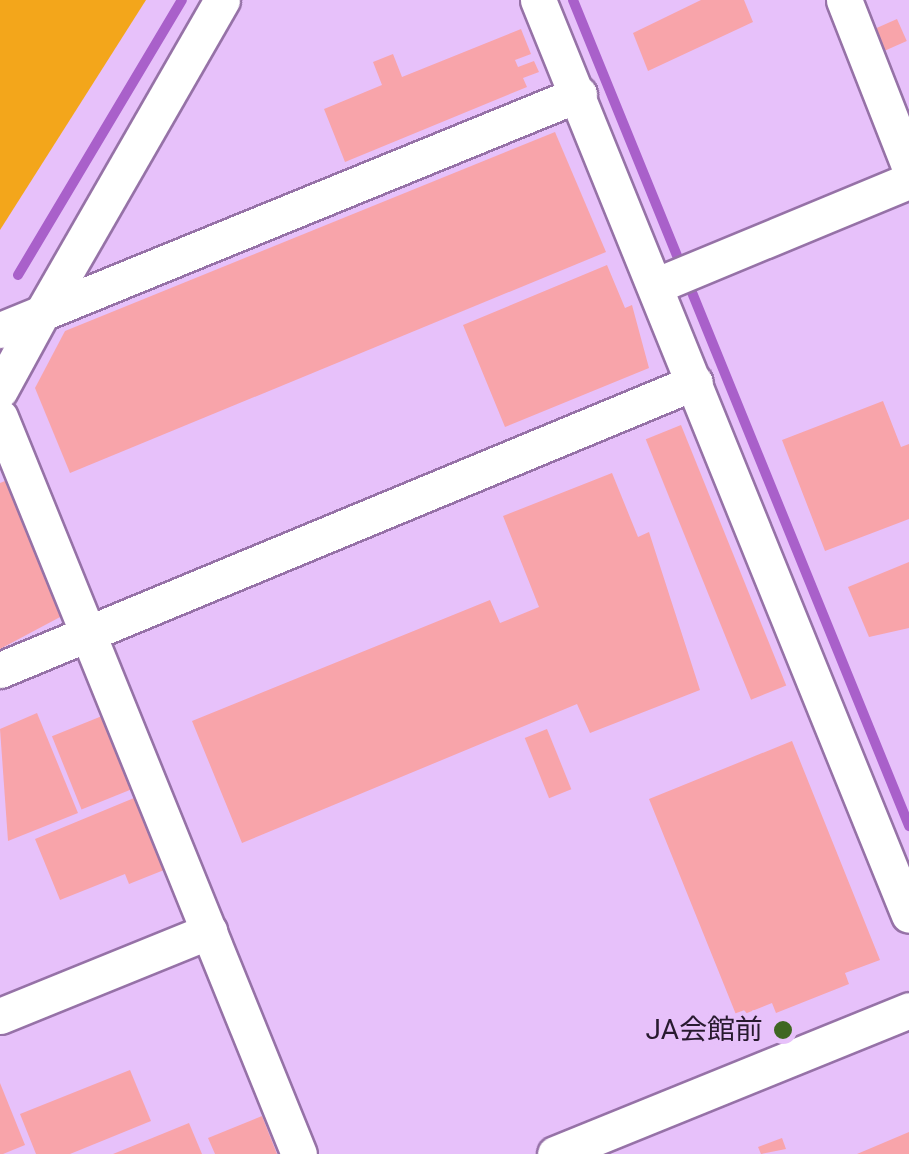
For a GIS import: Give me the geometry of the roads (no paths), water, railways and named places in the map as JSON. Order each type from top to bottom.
[{"type":"street","points":[[0,390],[222,0]]},
{"type":"street","points":[[538,0],[661,284],[695,382],[909,915]]},
{"type":"street","points":[[844,0],[909,166]]},
{"type":"street","points":[[0,330],[579,94]]},
{"type":"street","points":[[661,284],[909,181]]},
{"type":"street","points":[[0,670],[695,382]]},
{"type":"street","points":[[0,417],[299,1154]]},
{"type":"street","points":[[0,1016],[209,931]]},
{"type":"street","points":[[555,1154],[909,1010]]},
{"type":"waterway","points":[[18,275],[182,0]]},
{"type":"waterway","points":[[573,0],[909,826]]},
{"type":"place","name":"JA会館前","points":[[783,1030]]}]
